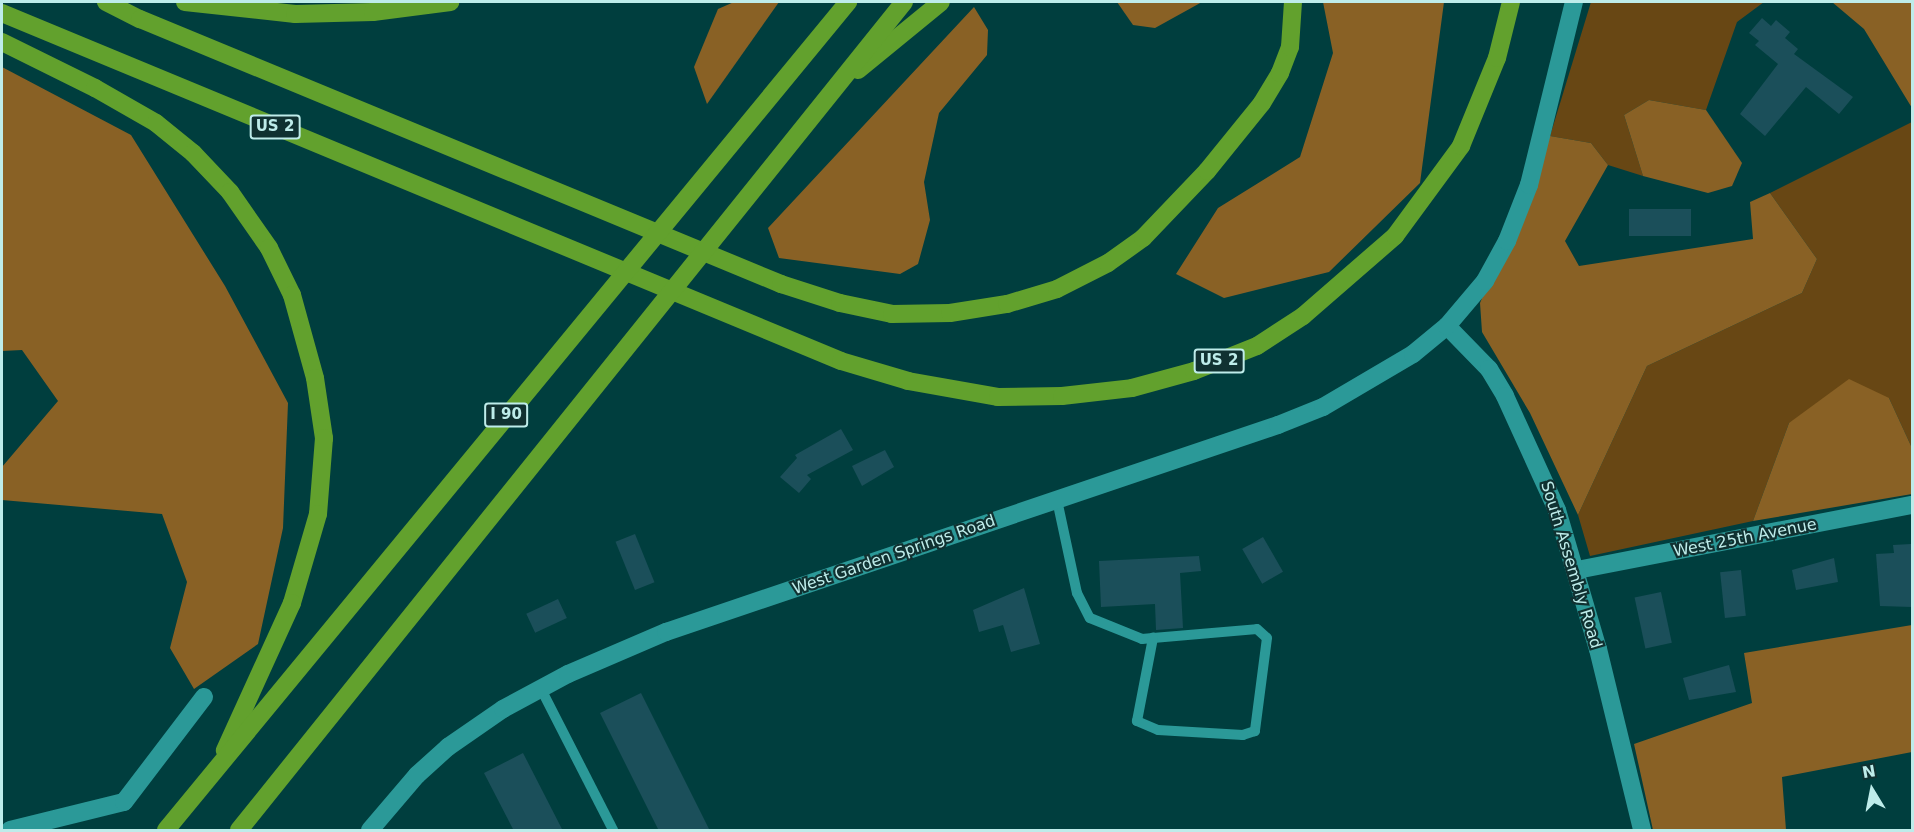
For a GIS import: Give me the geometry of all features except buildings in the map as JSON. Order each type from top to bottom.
[{"type":"highway","points":[[106,2],[568,197],[781,284],[840,303],[892,314],[950,313],[1007,304],[1057,289],[1108,263],[1143,238],[1207,171],[1262,103],[1280,73],[1290,47],[1293,2]]},
{"type":"highway","points":[[185,2],[295,14],[373,12],[450,2]]},
{"type":"highway","name":"I 90","points":[[166,831],[848,2]]},
{"type":"highway","points":[[239,831],[824,98],[904,2]]},
{"type":"highway","points":[[824,98],[941,2]]},
{"type":"highway","name":"US 2","points":[[2,13],[841,361],[908,381],[998,397],[1062,396],[1131,388],[1194,371],[1257,346],[1303,316],[1357,272],[1395,236],[1430,194],[1461,146],[1479,106],[1497,58],[1510,2]]},
{"type":"highway","points":[[2,42],[95,87],[156,123],[194,153],[230,192],[268,248],[292,295],[315,378],[324,438],[318,514],[292,603],[215,772]]},
{"type":"street","name":"West Garden Springs Road","points":[[369,831],[417,775],[448,747],[541,689],[666,632],[1057,500],[1323,407],[1413,354],[1447,326],[1485,281],[1529,184],[1574,2]]},
{"type":"street","name":"South Assembly Road","points":[[1447,326],[1489,369],[1521,425],[1557,510],[1576,570],[1642,831]]},
{"type":"street","name":"West 25th Avenue","points":[[1576,570],[1912,505]]},
{"type":"street","points":[[10,831],[124,802],[204,698]]},
{"type":"lane","points":[[1057,500],[1077,593],[1090,618],[1142,639],[1153,638],[1257,629],[1267,638],[1255,731],[1243,735],[1158,730],[1137,721],[1153,638]]},
{"type":"lane","points":[[541,689],[613,831]]},
{"type":"shaded area","points":[[734,2],[779,2],[707,104],[694,67],[718,9]]},
{"type":"shaded area","points":[[1117,2],[1202,2],[1155,28],[1133,25]]},
{"type":"shaded area","points":[[1323,2],[1444,2],[1420,183],[1329,272],[1224,298],[1176,274],[1218,208],[1300,157],[1333,53]]},
{"type":"shaded area","points":[[1591,2],[1764,2],[1737,22],[1706,110],[1649,100],[1624,115],[1643,176],[1608,165],[1591,143],[1550,136]]},
{"type":"shaded area","points":[[1832,2],[1912,2],[1912,108],[1864,29]]},
{"type":"shaded area","points":[[974,7],[988,30],[987,55],[939,113],[924,182],[930,220],[918,264],[900,274],[779,258],[768,228]]},
{"type":"shaded area","points":[[2,67],[131,135],[225,286],[288,403],[283,528],[258,644],[194,689],[170,648],[187,582],[162,514],[2,500],[2,467],[58,401],[22,350],[2,351]]},
{"type":"shaded area","points":[[1649,100],[1706,110],[1742,163],[1732,186],[1708,193],[1643,176],[1624,115]]},
{"type":"shaded area","points":[[1912,122],[1912,448],[1889,398],[1789,423],[1753,521],[1590,556],[1578,515],[1647,366],[1802,293],[1817,259],[1770,193]]},
{"type":"shaded area","points":[[1550,136],[1591,143],[1608,165],[1565,241],[1579,266],[1753,239],[1750,202],[1770,193],[1817,259],[1802,293],[1647,366],[1578,515],[1530,413],[1482,332],[1480,303]]},
{"type":"shaded area","points":[[1849,379],[1889,398],[1912,448],[1912,494],[1753,521],[1789,423]]},
{"type":"shaded area","points":[[1912,625],[1912,752],[1782,777],[1786,830],[1653,830],[1634,744],[1752,703],[1744,653]]}]
